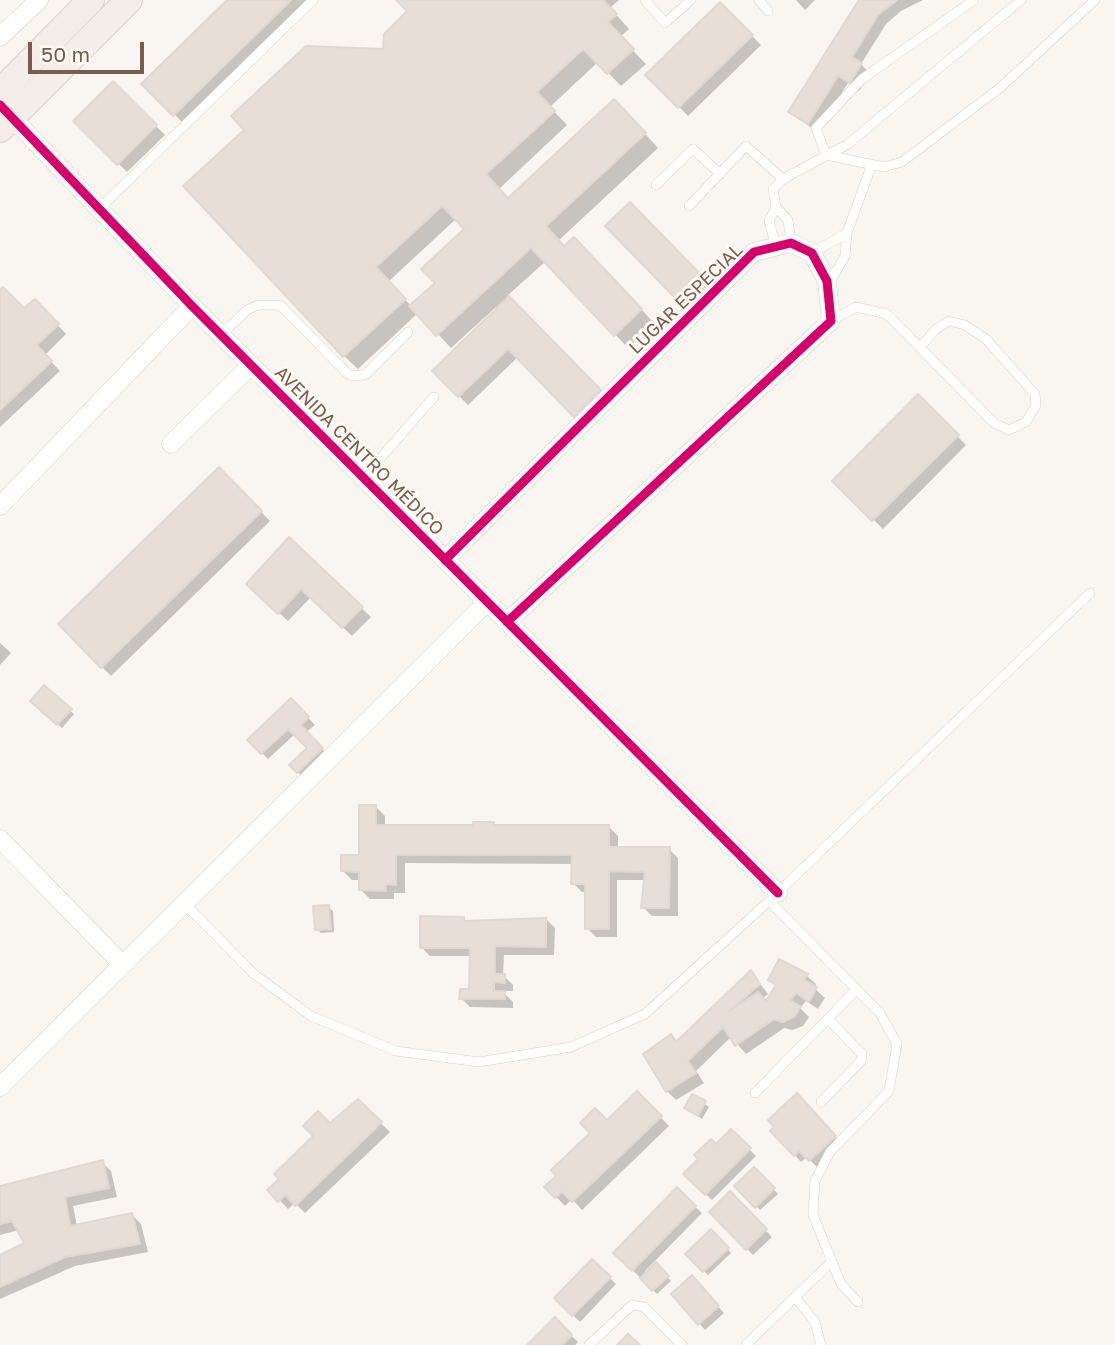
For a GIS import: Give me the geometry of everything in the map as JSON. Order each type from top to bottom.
[{"type":"main road","points":[[0,92],[91,0]]},
{"type":"main road","points":[[4,116],[129,0]]},
{"type":"street","points":[[0,37],[39,0]]},
{"type":"street","name":"AVENIDA CENTRO MÉDICO","points":[[4,116],[507,622],[774,897]]},
{"type":"street","points":[[507,622],[831,321],[827,285],[813,253],[784,245]]},
{"type":"street","name":"LUGAR ESPECIAL","points":[[445,560],[754,252],[784,245]]},
{"type":"street","points":[[0,506],[192,306]]},
{"type":"street","points":[[171,443],[251,365]]},
{"type":"street","points":[[0,1087],[487,602]]},
{"type":"street","points":[[0,839],[122,964]]},
{"type":"lane","points":[[98,211],[313,0]]},
{"type":"lane","points":[[645,0],[665,23],[691,0]]},
{"type":"lane","points":[[759,0],[768,11]]},
{"type":"lane","points":[[826,155],[816,128],[862,79],[974,0]]},
{"type":"lane","points":[[784,245],[788,220],[776,207],[773,189],[783,179],[848,144],[1021,0]]},
{"type":"lane","points":[[826,155],[884,167],[902,162],[1001,88],[1095,0]]},
{"type":"lane","points":[[689,206],[746,146],[783,179]]},
{"type":"lane","points":[[656,184],[692,149],[720,174]]},
{"type":"lane","points":[[827,285],[845,256],[846,233],[872,164]]},
{"type":"lane","points":[[776,207],[769,220],[784,245]]},
{"type":"lane","points":[[813,253],[846,233]]},
{"type":"lane","points":[[221,335],[247,310],[258,305],[279,304],[349,375],[356,376],[366,374],[408,332]]},
{"type":"lane","points":[[831,321],[856,307],[887,314],[994,423],[1009,430],[1026,422],[1036,405],[1035,394],[986,339],[965,325],[949,321],[936,329],[921,346]]},
{"type":"lane","points":[[363,478],[434,397]]},
{"type":"lane","points":[[184,903],[254,974],[311,1016],[396,1051],[479,1062],[571,1047],[645,1014],[774,897],[1090,593]]},
{"type":"lane","points":[[774,897],[880,1013],[897,1044],[889,1091],[830,1152],[816,1181],[813,1215],[841,1284],[858,1302]]},
{"type":"lane","points":[[755,1093],[857,989]]},
{"type":"lane","points":[[821,1102],[861,1061],[862,1054],[828,1019]]},
{"type":"lane","points":[[746,1345],[831,1262]]},
{"type":"lane","points":[[795,1297],[815,1322],[821,1345]]},
{"type":"lane","points":[[589,1345],[632,1305],[644,1307],[677,1343]]},
{"type":"building","points":[[227,0],[291,0],[173,116],[141,84]]},
{"type":"building","points":[[396,0],[603,0],[617,14],[608,22],[634,49],[607,74],[583,49],[537,92],[555,111],[486,174],[508,198],[614,99],[646,133],[546,226],[564,246],[574,237],[642,309],[614,336],[531,248],[436,336],[409,306],[435,283],[421,269],[464,229],[442,206],[376,267],[406,299],[343,357],[183,186],[244,130],[231,116],[306,46],[383,49],[384,34],[407,11]]},
{"type":"building","points":[[859,0],[897,0],[878,15],[852,57],[862,63],[850,83],[838,76],[808,124],[788,112]]},
{"type":"building","points":[[720,2],[753,35],[678,108],[645,75]]},
{"type":"building","points":[[113,81],[157,125],[117,165],[73,121]]},
{"type":"building","points":[[630,202],[709,283],[684,307],[605,226]]},
{"type":"building","points":[[3,287],[24,308],[35,299],[59,324],[37,345],[52,361],[0,410],[0,290]]},
{"type":"building","points":[[509,296],[601,390],[574,417],[508,349],[458,397],[432,371]]},
{"type":"building","points":[[918,394],[959,435],[872,521],[832,481]]},
{"type":"building","points":[[219,467],[262,511],[101,668],[58,624]]},
{"type":"building","points":[[289,537],[363,607],[342,628],[301,589],[278,614],[246,584]]},
{"type":"building","points":[[44,685],[72,709],[57,725],[30,701]]},
{"type":"building","points":[[291,698],[309,717],[301,725],[323,748],[297,773],[289,765],[307,748],[288,729],[261,754],[247,740]]},
{"type":"building","points":[[359,805],[376,805],[376,825],[473,825],[473,822],[494,822],[494,825],[609,825],[609,847],[670,847],[669,908],[641,908],[645,872],[609,871],[609,929],[585,929],[585,884],[571,884],[572,855],[396,855],[396,885],[386,884],[386,891],[359,890],[359,872],[341,871],[341,855],[359,855]]},
{"type":"building","points":[[329,905],[331,929],[315,930],[313,906]]},
{"type":"building","points":[[420,916],[464,917],[464,921],[546,918],[546,947],[495,946],[495,974],[505,974],[505,983],[494,982],[494,991],[505,991],[505,999],[459,999],[460,989],[469,989],[470,948],[420,948]]},
{"type":"building","points":[[779,959],[808,974],[804,980],[817,987],[809,1002],[796,993],[790,1000],[801,1007],[794,1017],[782,1022],[774,1019],[735,1046],[723,1027],[688,1061],[696,1073],[666,1092],[643,1054],[671,1034],[676,1042],[751,970],[760,984],[728,1012],[758,992],[766,1001],[776,985],[768,980]]},
{"type":"building","points":[[637,1091],[662,1116],[572,1202],[562,1192],[555,1198],[544,1187],[556,1176],[551,1170],[590,1133],[580,1123],[595,1108],[607,1120]]},
{"type":"building","points":[[797,1093],[836,1136],[809,1161],[799,1151],[794,1156],[770,1131],[774,1127],[768,1120]]},
{"type":"building","points":[[692,1094],[706,1101],[698,1116],[684,1108]]},
{"type":"building","points":[[358,1099],[382,1122],[295,1206],[285,1195],[278,1202],[267,1190],[279,1179],[274,1174],[313,1136],[303,1126],[318,1111],[330,1123]]},
{"type":"building","points":[[731,1129],[751,1148],[705,1195],[683,1174],[698,1159],[694,1155],[711,1139],[716,1144]]},
{"type":"building","points":[[103,1160],[109,1188],[65,1197],[70,1226],[132,1213],[140,1244],[65,1257],[0,1287],[0,1255],[24,1243],[12,1221],[0,1224],[0,1186]]},
{"type":"building","points":[[754,1167],[775,1188],[755,1208],[734,1186]]},
{"type":"building","points":[[677,1187],[696,1206],[632,1271],[613,1253]]},
{"type":"building","points":[[730,1191],[767,1229],[746,1250],[709,1212]]},
{"type":"building","points":[[711,1229],[729,1248],[703,1272],[685,1254]]},
{"type":"building","points":[[592,1259],[611,1277],[572,1316],[554,1298]]},
{"type":"building","points":[[656,1262],[669,1276],[652,1291],[640,1278]]},
{"type":"building","points":[[692,1275],[719,1306],[698,1325],[671,1294]]},
{"type":"building","points":[[555,1317],[572,1335],[562,1345],[527,1345]]},
{"type":"building","points":[[628,1334],[640,1345],[617,1345]]},
{"type":"cycle path","points":[[0,105],[192,306],[778,893]]},
{"type":"cycle path","points":[[445,560],[754,252],[791,243],[812,253],[827,281],[831,321],[507,622]]}]
